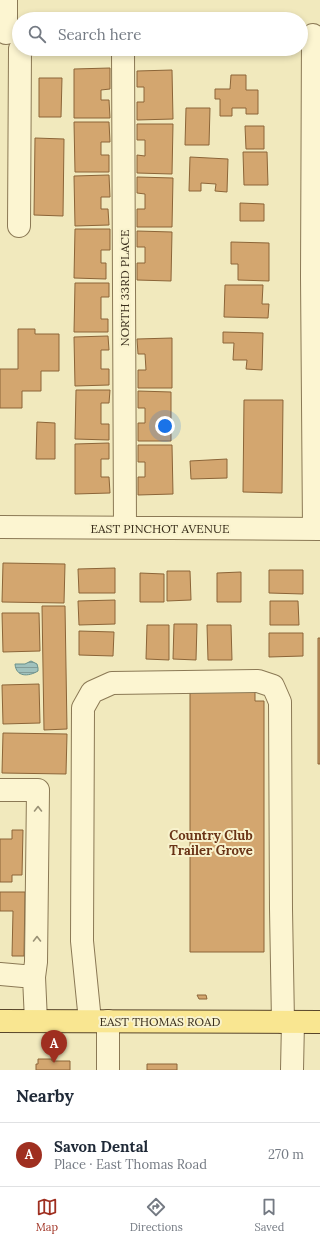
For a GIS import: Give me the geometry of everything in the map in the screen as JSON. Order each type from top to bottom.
[{"type":"main road","name":"EAST THOMAS ROAD","points":[[0,1021],[320,1022]]},
{"type":"street","points":[[6,0],[8,33]]},
{"type":"street","points":[[311,35],[317,115],[317,528]]},
{"type":"street","points":[[19,226],[20,56]]},
{"type":"street","name":"NORTH 33RD PLACE","points":[[123,56],[125,527]]},
{"type":"street","name":"EAST PINCHOT AVENUE","points":[[0,527],[317,528]]},
{"type":"street","points":[[108,1070],[82,941],[83,708],[92,692],[112,683],[258,681],[273,686],[280,702],[281,909],[292,1070]]},
{"type":"street","points":[[0,790],[38,790],[36,962],[34,977],[36,1021]]},
{"type":"street","points":[[0,974],[34,977]]},
{"type":"water","points":[[31,661],[37,664],[38,671],[27,675],[20,674],[15,664],[25,664]]},
{"type":"building","points":[[110,68],[110,89],[101,90],[101,100],[109,100],[110,118],[74,118],[74,69]]},
{"type":"building","points":[[172,70],[173,119],[137,120],[137,102],[144,102],[144,87],[137,87],[137,71]]},
{"type":"building","points":[[231,75],[246,75],[246,90],[258,90],[258,114],[246,114],[246,108],[232,108],[232,116],[220,116],[220,99],[215,99],[215,89],[230,89]]},
{"type":"building","points":[[39,78],[62,78],[61,117],[39,117]]},
{"type":"building","points":[[186,108],[210,108],[209,145],[185,145]]},
{"type":"building","points":[[74,122],[109,122],[110,142],[101,142],[101,155],[109,155],[109,172],[75,172]]},
{"type":"building","points":[[137,124],[173,124],[172,174],[137,173],[137,155],[145,156],[145,140],[137,140]]},
{"type":"building","points":[[245,126],[264,126],[264,149],[246,149]]},
{"type":"building","points":[[35,138],[64,139],[63,216],[34,215]]},
{"type":"building","points":[[243,152],[267,152],[268,185],[244,185]]},
{"type":"building","points":[[190,157],[228,159],[227,192],[215,191],[216,184],[201,183],[201,191],[189,191]]},
{"type":"building","points":[[109,175],[110,197],[101,197],[101,209],[108,209],[109,225],[75,226],[74,176]]},
{"type":"building","points":[[137,177],[173,178],[172,227],[137,227],[137,209],[145,209],[145,194],[137,193]]},
{"type":"building","points":[[240,203],[264,204],[264,221],[240,221]]},
{"type":"building","points":[[75,229],[110,229],[110,250],[101,250],[101,263],[106,263],[106,279],[74,278]]},
{"type":"building","points":[[137,231],[172,232],[171,281],[137,280],[137,263],[145,263],[145,247],[137,247]]},
{"type":"building","points":[[231,242],[269,243],[269,281],[238,280],[238,264],[231,264]]},
{"type":"building","points":[[75,283],[109,283],[109,297],[101,297],[101,319],[108,319],[108,332],[74,332]]},
{"type":"building","points":[[225,285],[263,285],[262,304],[269,304],[268,318],[224,317]]},
{"type":"building","points":[[18,329],[35,329],[35,334],[59,334],[59,371],[41,371],[41,391],[22,391],[22,408],[0,408],[0,369],[18,369]]},
{"type":"building","points":[[223,332],[263,333],[262,370],[246,369],[247,360],[233,360],[234,343],[223,343]]},
{"type":"building","points":[[108,336],[109,350],[101,350],[101,369],[109,369],[109,385],[75,386],[74,337]]},
{"type":"building","points":[[172,338],[172,388],[138,388],[138,370],[146,370],[145,354],[138,354],[137,339]]},
{"type":"building","points":[[76,390],[110,390],[109,403],[101,403],[101,424],[109,424],[109,440],[75,439]]},
{"type":"building","points":[[138,391],[171,392],[171,441],[138,441],[138,423],[145,423],[145,408],[138,408]]},
{"type":"building","points":[[244,400],[283,400],[282,493],[243,492]]},
{"type":"building","points":[[37,422],[55,423],[55,459],[36,459]]},
{"type":"building","points":[[109,443],[109,459],[101,459],[101,477],[109,477],[110,493],[75,494],[75,444]]},
{"type":"building","points":[[138,445],[172,445],[173,494],[138,495],[138,477],[145,477],[145,462],[138,462]]},
{"type":"building","points":[[227,459],[227,478],[191,479],[190,461]]},
{"type":"building","points":[[3,563],[65,564],[64,603],[2,602]]},
{"type":"building","points":[[115,568],[115,593],[79,593],[78,569]]},
{"type":"building","points":[[269,570],[303,570],[303,594],[269,593]]},
{"type":"building","points":[[167,571],[190,571],[191,600],[167,601]]},
{"type":"building","points":[[241,572],[241,602],[217,602],[217,573]]},
{"type":"building","points":[[140,573],[164,574],[164,602],[140,602]]},
{"type":"building","points":[[115,600],[115,624],[79,625],[78,601]]},
{"type":"building","points":[[270,601],[298,601],[299,625],[270,625]]},
{"type":"building","points":[[42,606],[65,606],[67,729],[44,730]]},
{"type":"building","points":[[2,613],[39,613],[40,651],[3,652]]},
{"type":"building","points":[[174,624],[197,624],[196,660],[173,659]]},
{"type":"building","points":[[147,625],[169,625],[169,660],[146,659]]},
{"type":"building","points":[[207,625],[231,625],[232,660],[208,660]]},
{"type":"building","points":[[79,631],[114,632],[113,656],[79,655]]},
{"type":"building","points":[[269,633],[303,633],[303,656],[269,657]]},
{"type":"building","points":[[318,638],[320,638],[320,764],[318,764]]},
{"type":"building","points":[[39,684],[40,723],[3,724],[2,685]]},
{"type":"building","points":[[190,692],[255,692],[255,701],[264,701],[264,952],[190,952]]},
{"type":"building","points":[[3,733],[67,734],[66,774],[2,773]]},
{"type":"building","points":[[12,830],[23,830],[22,875],[12,875],[12,882],[0,882],[0,839],[12,839]]},
{"type":"building","points":[[0,892],[25,892],[24,956],[12,956],[13,911],[0,911]]},
{"type":"building","points":[[197,995],[206,995],[207,999],[199,999]]},
{"type":"building","points":[[38,1059],[70,1061],[70,1070],[36,1070]]},
{"type":"building","points":[[147,1064],[177,1064],[177,1070],[147,1070]]},
{"type":"place","name":"Savon Dental","points":[[54,1063]]},
{"type":"district","name":"Country Club Trailer Grove","points":[[211,842]]}]
